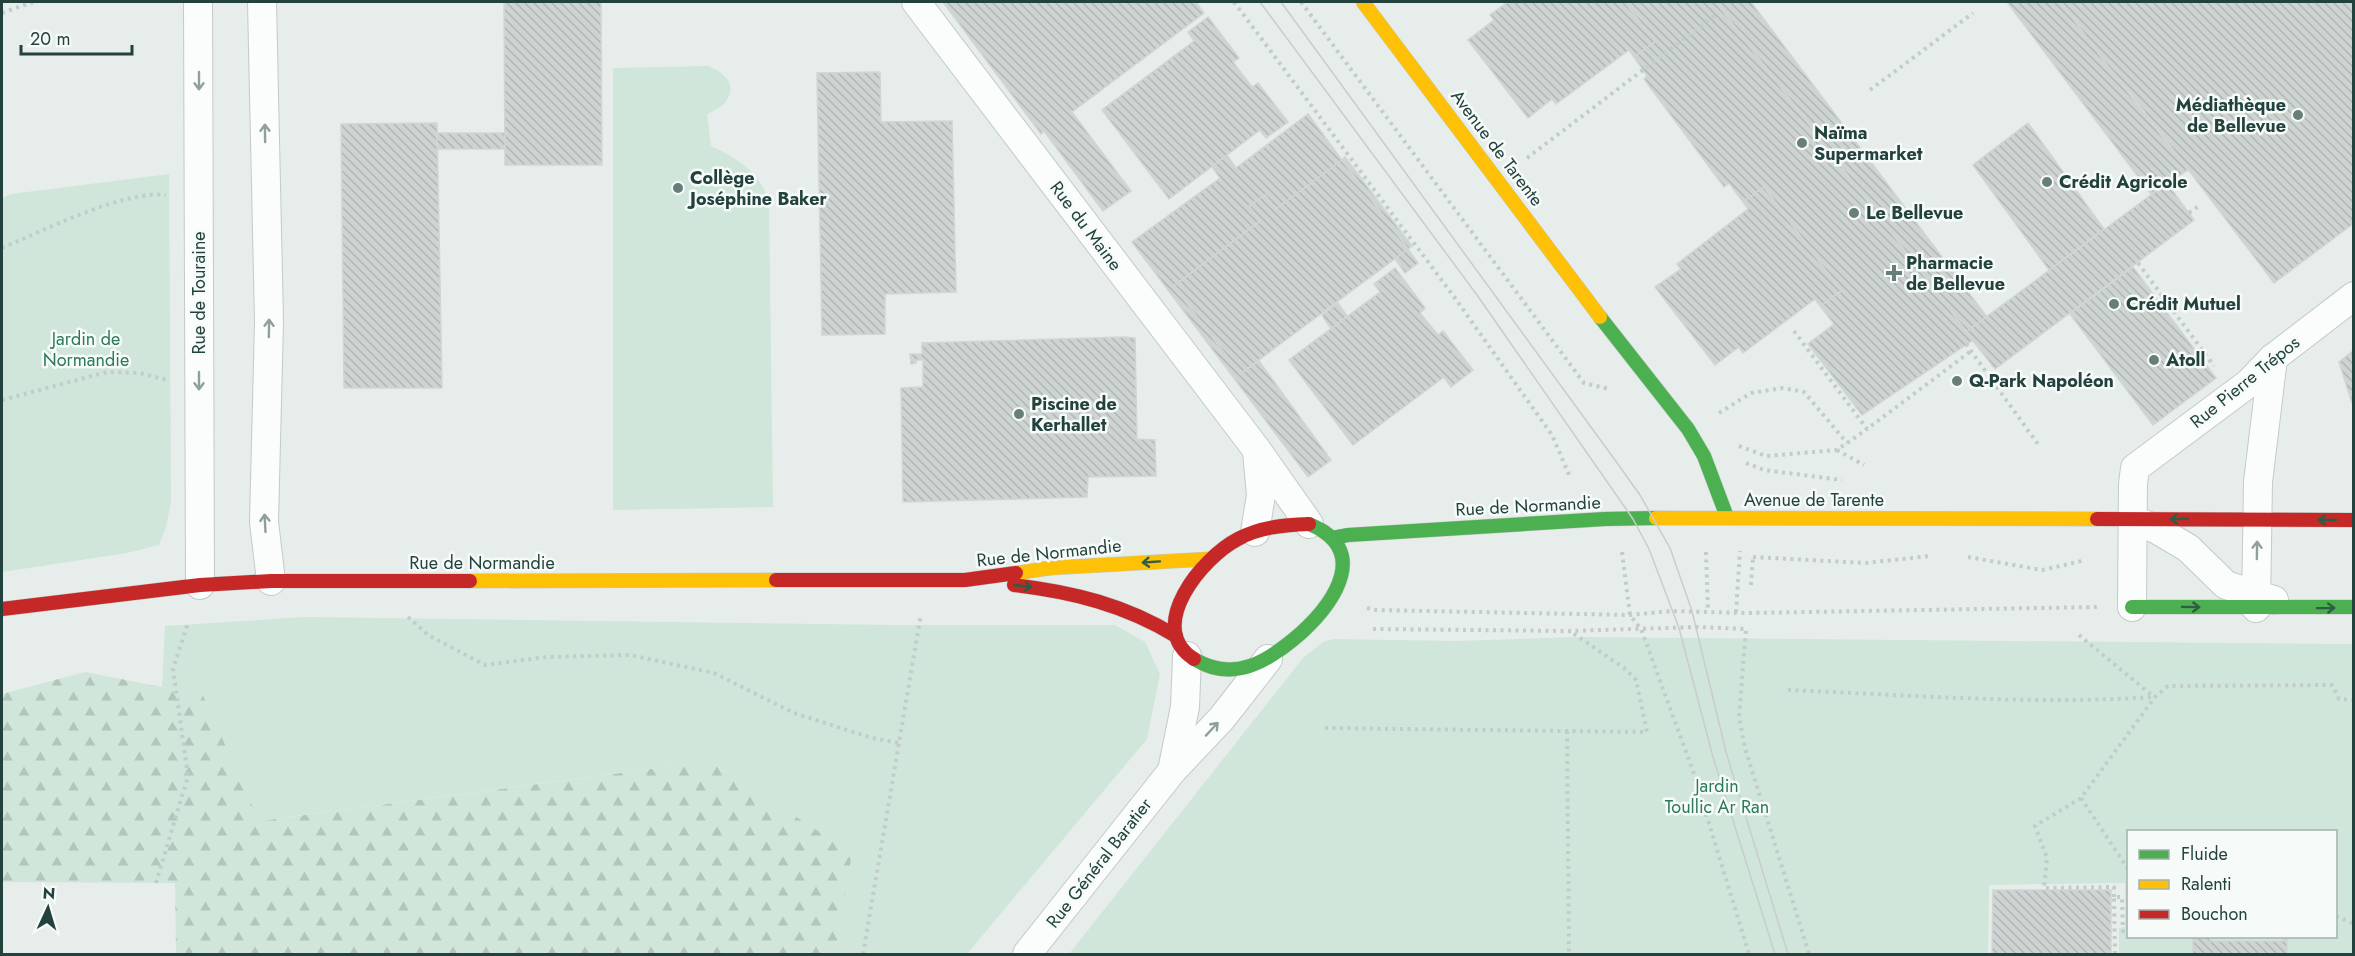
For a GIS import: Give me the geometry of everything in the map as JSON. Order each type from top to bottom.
[{"type":"street","name":"Rue de Touraine","points":[[198,2],[200,585]]},
{"type":"street","points":[[262,2],[269,322],[264,522],[271,581]]},
{"type":"street","name":"Rue du Maine","points":[[916,2],[1321,531]]},
{"type":"street","name":"Avenue de Tarente","points":[[1363,2],[1626,351],[1688,429],[1734,517],[2354,520]]},
{"type":"street","name":"Rue Pierre Trépos","points":[[2132,519],[2135,468],[2249,383],[2273,357],[2354,296]]},
{"type":"street","points":[[2256,602],[2258,482],[2273,357]]},
{"type":"street","points":[[1255,532],[1261,495],[1257,450]]},
{"type":"street","name":"Rue de Normandie","points":[[1321,531],[1348,535],[1594,520],[1734,517]]},
{"type":"street","points":[[2256,602],[2226,585],[2188,548],[2156,529],[2132,519],[2132,607],[2256,602],[2298,608],[2354,607]]},
{"type":"street","points":[[1275,525],[1321,531],[1338,546],[1343,563],[1342,578],[1336,594],[1320,616],[1268,660],[1238,669],[1209,667],[1181,646],[1174,616],[1191,578],[1209,559],[1228,545],[1275,525]]},
{"type":"street","name":"Rue de Normandie","points":[[965,580],[1050,568],[1209,559]]},
{"type":"street","name":"Rue de Normandie","points":[[2,609],[200,585],[271,581],[965,580],[1052,589],[1090,596],[1131,610],[1158,623],[1181,646]]},
{"type":"street","name":"Rue Général Baratier","points":[[1172,771],[1185,708],[1181,646]]},
{"type":"street","name":"Rue Général Baratier","points":[[1027,954],[1172,771],[1222,718],[1268,660]]},
{"type":"path","points":[[2,13],[33,2]]},
{"type":"path","points":[[1234,2],[1452,294],[1546,426],[1570,477]]},
{"type":"path","points":[[1301,2],[1584,383],[1614,391]]},
{"type":"path","points":[[1527,158],[1718,13]]},
{"type":"path","points":[[1870,90],[1973,13]]},
{"type":"path","points":[[2,248],[95,209],[151,193],[199,199]]},
{"type":"path","points":[[2189,213],[2200,205]]},
{"type":"path","points":[[2138,263],[2218,371]]},
{"type":"path","points":[[1794,332],[1867,429]]},
{"type":"path","points":[[1966,344],[2040,447]]},
{"type":"path","points":[[1735,444],[1766,456],[1837,450],[1971,351]]},
{"type":"path","points":[[2,400],[107,372],[140,373],[199,387]]},
{"type":"path","points":[[1716,415],[1751,393],[1783,388],[1804,392],[1847,443]]},
{"type":"path","points":[[1837,450],[1864,465]]},
{"type":"path","points":[[1734,517],[1736,612]]},
{"type":"path","points":[[1704,518],[1708,611]]},
{"type":"path","points":[[1751,585],[1754,549]]},
{"type":"path","points":[[1622,552],[1630,615],[1641,629],[1692,768],[1749,954]]},
{"type":"path","points":[[1754,557],[1865,563],[1942,555]]},
{"type":"path","points":[[1964,556],[2042,570],[2082,561]]},
{"type":"path","points":[[862,954],[923,603],[924,580]]},
{"type":"path","points":[[381,581],[403,613],[428,635],[485,665],[546,657],[630,655],[714,673],[794,713],[872,738],[899,743]]},
{"type":"path","points":[[156,884],[188,776],[173,669],[200,585]]},
{"type":"path","points":[[1336,594],[1373,610],[1630,615],[1671,611],[2132,607]]},
{"type":"path","points":[[1372,629],[1570,630],[1697,627],[1746,629],[1739,717],[1745,748],[1809,954]]},
{"type":"path","points":[[1325,728],[1647,732],[1636,680],[1624,668],[1570,630]]},
{"type":"path","points":[[2079,635],[2155,697]]},
{"type":"path","points":[[2115,954],[2114,887],[2044,888],[2047,858],[2035,826],[2081,798],[2155,697],[2168,686],[2332,685],[2339,699],[2354,700]]},
{"type":"path","points":[[1788,690],[2040,700],[2103,701],[2155,697]]},
{"type":"path","points":[[1567,730],[1569,954]]},
{"type":"path","points":[[2081,798],[2127,867]]},
{"type":"path","points":[[2114,897],[2122,897],[2123,931],[2127,931]]},
{"type":"path","points":[[2337,916],[2354,924]]},
{"type":"green space","points":[[708,66],[720,72],[730,85],[729,97],[724,104],[707,115],[711,146],[738,161],[754,174],[769,202],[773,507],[613,510],[613,68]]},
{"type":"green space","name":"Jardin de Normandie","points":[[169,174],[171,502],[166,527],[159,545],[127,553],[2,572],[2,198],[11,194]]},
{"type":"green space","points":[[305,617],[895,625],[1115,625],[1145,642],[1160,674],[1147,739],[967,954],[835,954],[852,853],[710,761],[259,821],[203,695],[162,687],[165,626]]},
{"type":"green space","name":"Jardin Toullic Ar Ran","points":[[1576,637],[2353,644],[2353,954],[2119,954],[2119,928],[2125,927],[2125,883],[1989,885],[1988,954],[1069,954],[1303,658],[1323,642],[1333,639],[1456,641]]},
{"type":"green space","points":[[85,672],[203,695],[260,821],[710,761],[853,853],[835,954],[176,954],[175,883],[2,882],[2,694]]},
{"type":"building","points":[[504,2],[601,2],[602,165],[505,165]]},
{"type":"building","points":[[943,2],[1196,2],[1204,13],[1072,112],[1131,191],[1103,211],[1044,131],[1041,134]]},
{"type":"building","points":[[1508,2],[1625,2],[1655,42],[1634,57],[1629,50],[1556,104],[1552,99],[1528,118],[1468,40],[1494,20],[1490,15]]},
{"type":"building","points":[[1625,2],[1716,2],[1973,340],[1862,415],[1808,344],[1834,324],[1820,306],[1841,291],[1764,187],[1743,202],[1729,183],[1724,187],[1644,79],[1647,76],[1634,57],[1655,42]]},
{"type":"building","points":[[1716,2],[1751,2],[1987,317],[1967,332]]},
{"type":"building","points":[[2007,2],[2061,2],[2188,170],[2151,194]]},
{"type":"building","points":[[2061,2],[2354,2],[2354,223],[2274,283]]},
{"type":"building","points":[[1208,17],[1239,58],[1233,62],[1252,87],[1258,83],[1288,122],[1266,138],[1260,130],[1169,199],[1102,110],[1194,41],[1188,32]]},
{"type":"building","points":[[880,72],[881,122],[952,121],[956,292],[885,294],[885,334],[822,335],[817,73]]},
{"type":"building","points":[[1308,114],[1342,160],[1276,209],[1265,195],[1249,206],[1260,221],[1174,286],[1240,374],[1259,361],[1331,460],[1308,477],[1132,242],[1220,178],[1212,167],[1227,155],[1236,168]]},
{"type":"building","points":[[437,123],[442,388],[344,388],[341,124]]},
{"type":"building","points":[[2028,123],[2104,229],[2049,270],[1973,165]]},
{"type":"building","points":[[437,133],[505,133],[505,149],[437,149]]},
{"type":"building","points":[[1345,157],[1412,246],[1408,249],[1342,160]]},
{"type":"building","points":[[1342,160],[1408,249],[1240,374],[1174,286],[1260,221],[1249,206],[1265,195],[1276,209]]},
{"type":"building","points":[[2167,183],[2194,220],[1995,369],[1966,332]]},
{"type":"building","points":[[1764,187],[1841,291],[1820,306],[1815,299],[1743,353],[1739,347],[1715,365],[1655,287],[1681,269],[1677,264],[1748,209],[1743,202]]},
{"type":"building","points":[[1408,249],[1418,263],[1405,273],[1395,259]]},
{"type":"building","points":[[2133,267],[2216,378],[2153,425],[2070,314]]},
{"type":"building","points":[[1395,268],[1425,308],[1420,313],[1438,335],[1443,331],[1473,370],[1451,387],[1444,377],[1353,445],[1289,360],[1380,292],[1374,284]]},
{"type":"building","points":[[1338,303],[1347,316],[1331,329],[1322,315]]},
{"type":"building","name":"Piscine de Kerhallet","points":[[1135,338],[1137,439],[1155,440],[1156,476],[1088,477],[1087,497],[903,502],[901,388],[923,387],[923,360],[916,360],[916,363],[911,364],[910,354],[922,354],[922,343]]},
{"type":"building","points":[[2354,350],[2354,402],[2352,403],[2339,362]]},
{"type":"building","points":[[1993,890],[2111,890],[2111,954],[1992,954]]},
{"type":"building","points":[[2193,938],[2210,938],[2210,941],[2283,941],[2283,938],[2287,938],[2287,954],[2193,954]]},
{"type":"tram line","points":[[1260,2],[1477,295],[1633,519],[1649,549],[1679,628],[1713,757],[1775,954]]},
{"type":"tram line","points":[[1281,2],[1640,495],[1670,548],[1692,611],[1726,752],[1788,954]]},
{"type":"traffic: fast","points":[[1600,317],[1688,429],[1704,456],[1727,517]]},
{"type":"traffic: fast","points":[[1332,538],[1348,535],[1605,519],[1656,518]]},
{"type":"traffic: fast","points":[[1194,659],[1209,666],[1224,669],[1251,666],[1277,652],[1314,620],[1335,591],[1341,576],[1343,561],[1339,547],[1328,535],[1309,524]]},
{"type":"traffic: fast","points":[[2132,607],[2354,607]]},
{"type":"traffic: slow","points":[[1363,2],[1600,317]]},
{"type":"traffic: slow","points":[[1656,518],[2097,519]]},
{"type":"traffic: slow","points":[[1016,573],[1050,568],[1209,559]]},
{"type":"traffic: slow","points":[[470,581],[776,580]]},
{"type":"traffic: jam","points":[[2097,519],[2354,520]]},
{"type":"traffic: jam","points":[[1194,659],[1180,645],[1175,629],[1177,612],[1184,594],[1196,576],[1224,548],[1246,535],[1272,527],[1309,524]]},
{"type":"traffic: jam","points":[[776,580],[965,580],[1016,573]]},
{"type":"traffic: jam","points":[[2,609],[200,585],[271,581],[470,581]]},
{"type":"traffic: jam","points":[[1014,585],[1078,596],[1118,608],[1176,636]]},
{"type":"place","name":"Médiathèque de Bellevue","points":[[2298,115]]},
{"type":"place","name":"Naïma Supermarket","points":[[1802,143]]},
{"type":"place","name":"Crédit Agricole","points":[[2047,182]]},
{"type":"place","name":"Collège Joséphine Baker","points":[[678,188]]},
{"type":"place","name":"Le Bellevue","points":[[1854,213]]},
{"type":"place","name":"Pharmacie de Bellevue","points":[[1894,273]]},
{"type":"place","name":"Crédit Mutuel","points":[[2114,304]]},
{"type":"place","name":"Atoll","points":[[2154,360]]},
{"type":"place","name":"Q-Park Napoléon","points":[[1957,381]]},
{"type":"place","name":"Piscine de Kerhallet","points":[[1019,414]]}]
